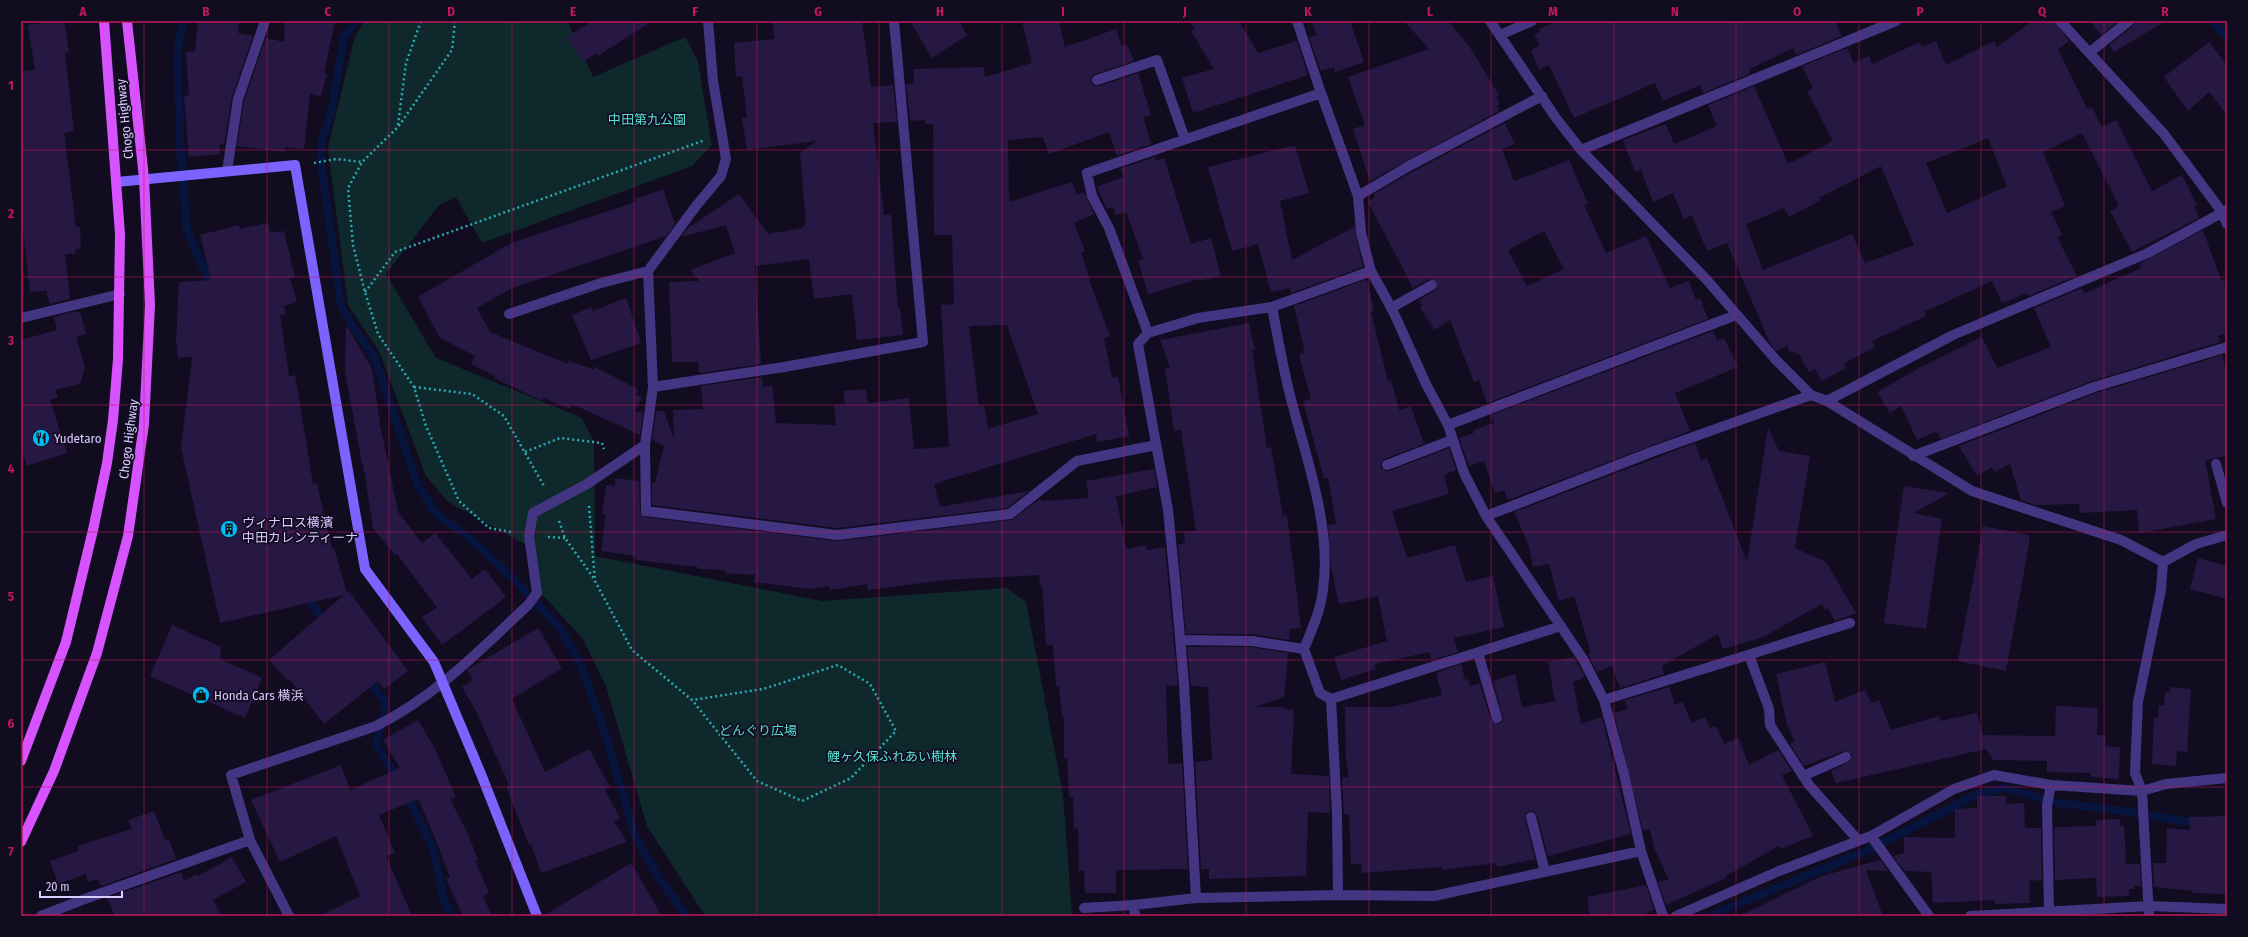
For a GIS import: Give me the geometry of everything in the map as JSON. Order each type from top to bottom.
[{"type":"main road","name":"Chogo Highway","points":[[21,761],[66,642],[107,463],[112,420],[118,358],[120,234],[104,21]]},
{"type":"main road","name":"Chogo Highway","points":[[21,842],[54,771],[97,653],[128,536],[144,424],[150,305],[144,178],[127,21]]},
{"type":"street","points":[[227,171],[238,99],[265,21]]},
{"type":"street","points":[[708,21],[713,81],[726,159],[721,176],[696,206],[648,272],[653,387],[645,445],[646,511],[837,535],[1010,514],[1077,461],[1156,445]]},
{"type":"street","points":[[653,387],[784,367],[923,342],[894,21]]},
{"type":"street","points":[[1297,21],[1358,196],[1362,233],[1371,271],[1391,308],[1448,426],[1464,473],[1486,516],[1583,659],[1604,700],[1624,774],[1641,851],[1663,916]]},
{"type":"street","points":[[1490,21],[1581,150],[1706,279],[1776,360],[1811,395],[1827,401],[1913,456],[1972,491],[2121,540],[2162,562]]},
{"type":"street","points":[[1500,35],[1532,21]]},
{"type":"street","points":[[1581,150],[1896,21]]},
{"type":"street","points":[[2060,21],[2164,134],[2224,211],[2227,224]]},
{"type":"street","points":[[2090,52],[2129,21]]},
{"type":"street","points":[[1097,80],[1157,60],[1184,139]]},
{"type":"street","points":[[1148,333],[1109,228],[1092,196],[1087,173],[1321,93]]},
{"type":"street","points":[[1358,196],[1409,166],[1542,96]]},
{"type":"street","points":[[117,182],[164,176],[295,165],[365,569],[434,662],[444,683],[537,916]]},
{"type":"street","points":[[1827,401],[1953,335],[2148,253],[2224,211]]},
{"type":"street","points":[[1196,898],[1181,640],[1168,510],[1138,344],[1148,333],[1198,318],[1272,307],[1371,271]]},
{"type":"street","points":[[509,314],[601,283],[648,272]]},
{"type":"street","points":[[1391,308],[1432,284]]},
{"type":"street","points":[[21,318],[120,294]]},
{"type":"street","points":[[1272,307],[1288,386],[1318,503],[1324,552],[1324,588],[1318,612],[1304,649],[1320,693],[1331,699],[1561,626]]},
{"type":"street","points":[[1448,426],[1736,315]]},
{"type":"street","points":[[1913,456],[2094,387],[2227,347]]},
{"type":"street","points":[[1486,516],[1654,451],[1811,395]]},
{"type":"street","points":[[1387,465],[1452,440]]},
{"type":"street","points":[[289,916],[250,840],[232,775],[376,726],[398,716],[444,683],[528,605],[537,593],[529,536],[534,513],[587,484],[645,445]]},
{"type":"street","points":[[2216,464],[2227,503]]},
{"type":"street","points":[[2162,562],[2196,544],[2227,535]]},
{"type":"street","points":[[2149,911],[2142,791],[2135,773],[2138,702],[2161,590],[2162,562]]},
{"type":"street","points":[[1604,700],[1850,623]]},
{"type":"street","points":[[1181,640],[1252,641],[1304,649]]},
{"type":"street","points":[[1478,653],[1496,718]]},
{"type":"street","points":[[1749,655],[1769,709],[1770,725],[1803,776],[1858,840]]},
{"type":"street","points":[[1331,699],[1337,813],[1338,895]]},
{"type":"street","points":[[1803,776],[1846,757]]},
{"type":"street","points":[[1676,916],[1779,871],[1870,836],[1954,789],[1994,775],[2050,790],[2142,791],[2166,784],[2227,778]]},
{"type":"street","points":[[2049,913],[2047,805],[2050,790]]},
{"type":"street","points":[[1531,817],[1545,872]]},
{"type":"street","points":[[1870,836],[1930,916]]},
{"type":"street","points":[[41,916],[250,840]]},
{"type":"street","points":[[1084,908],[1134,905],[1196,898],[1338,895],[1434,896],[1641,851]]},
{"type":"street","points":[[1134,905],[1135,916]]},
{"type":"street","points":[[1970,916],[2227,909]]},
{"type":"path","points":[[398,127],[406,63],[421,21]]},
{"type":"path","points":[[455,21],[452,50],[398,127],[362,162],[348,188],[353,245],[378,334],[414,387],[426,426],[459,501],[488,528],[529,536]]},
{"type":"path","points":[[365,292],[395,252],[722,134]]},
{"type":"path","points":[[312,163],[336,158],[362,162]]},
{"type":"path","points":[[414,387],[472,394],[504,416],[525,452],[560,438],[602,443],[610,469]]},
{"type":"path","points":[[587,484],[595,580],[632,650],[692,700],[757,781],[802,801],[852,778],[896,731],[870,684],[838,665],[763,689],[692,700]]},
{"type":"green space","name":"鯉ヶ久保ふれあい樹林","points":[[364,21],[569,21],[568,22],[593,77],[685,37],[698,61],[712,145],[692,166],[482,243],[456,197],[439,205],[386,274],[436,358],[582,418],[594,442],[595,556],[822,601],[1007,588],[1026,602],[1063,794],[1072,916],[705,916],[647,826],[606,686],[583,639],[540,592],[530,547],[448,502],[426,476],[379,351],[348,305],[328,148],[354,39]]},
{"type":"building","points":[[64,21],[69,52],[65,53],[74,131],[64,133],[76,227],[80,227],[81,249],[75,249],[76,254],[65,254],[70,299],[50,304],[46,291],[30,292],[21,210],[21,71],[35,70],[28,25]]},
{"type":"building","points":[[198,21],[239,21],[238,33],[253,36],[232,97],[224,145],[219,144],[220,154],[189,157],[184,96],[189,95],[186,52],[195,51]]},
{"type":"building","points":[[285,21],[335,21],[324,73],[327,74],[321,96],[310,94],[304,149],[285,147],[284,152],[237,146],[244,101],[266,38],[284,42]]},
{"type":"building","points":[[592,21],[652,21],[598,56],[596,53],[583,62],[567,37]]},
{"type":"building","points":[[772,21],[862,21],[871,87],[893,85],[897,122],[873,123],[884,215],[891,215],[898,309],[900,308],[903,335],[857,340],[852,294],[814,299],[809,259],[755,266],[761,364],[699,373],[698,362],[672,362],[669,282],[699,281],[690,270],[735,253],[726,225],[681,237],[688,228],[739,194],[768,234],[803,228],[803,225],[806,225],[800,153],[817,141],[747,150],[742,118],[747,118],[742,76],[736,77],[734,43],[775,39]]},
{"type":"building","points":[[910,21],[959,21],[967,35],[932,58]]},
{"type":"building","points":[[1022,21],[1059,21],[1065,47],[1116,29],[1122,46],[1127,44],[1134,61],[1095,74],[1091,78],[1091,82],[1095,86],[1099,86],[1138,73],[1151,115],[1143,117],[1151,144],[1117,156],[1109,132],[1049,154],[1043,137],[1008,140],[1009,202],[1072,182],[1077,195],[1084,192],[1094,214],[1074,223],[1085,251],[1081,252],[1092,288],[1110,336],[1104,338],[1112,378],[1118,377],[1129,436],[1097,442],[1096,434],[934,484],[940,507],[1029,491],[1007,508],[837,528],[652,505],[652,483],[655,483],[664,446],[652,440],[656,411],[664,411],[674,440],[673,410],[703,409],[701,386],[762,377],[763,387],[772,386],[776,423],[836,425],[834,405],[845,404],[843,391],[866,389],[868,403],[909,398],[914,449],[949,447],[941,305],[954,304],[952,235],[934,235],[933,124],[925,124],[925,120],[910,121],[906,84],[914,83],[914,69],[984,67],[985,77],[1032,63]],"holes":[[[1007,325],[1038,414],[988,429],[984,405],[979,406],[969,326]]]},
{"type":"building","points":[[1190,21],[1239,21],[1258,53],[1297,41],[1308,75],[1193,113],[1182,78],[1214,69],[1191,31],[1195,29]]},
{"type":"building","points":[[1311,21],[1350,21],[1364,62],[1335,72],[1334,67],[1321,71],[1309,37],[1317,35]]},
{"type":"building","points":[[1404,21],[1448,21],[1469,46],[1499,95],[1496,97],[1500,104],[1497,106],[1499,111],[1370,181],[1353,129],[1365,125],[1348,77],[1429,49]]},
{"type":"building","points":[[1558,21],[1835,21],[1842,36],[1796,55],[1793,48],[1750,69],[1749,74],[1703,93],[1700,85],[1663,101],[1655,83],[1574,118],[1549,65],[1539,70],[1531,50],[1540,45],[1534,34],[1540,32],[1539,29]]},
{"type":"building","points":[[2033,21],[2054,21],[2069,41],[2058,49],[2087,109],[2092,107],[2102,127],[2116,120],[2152,191],[2182,175],[2197,205],[2194,206],[2199,218],[2132,252],[2110,211],[2119,206],[2082,133],[2043,152],[2065,206],[2051,212],[2062,234],[2057,237],[2077,276],[2028,296],[2027,293],[2002,303],[1992,281],[1924,312],[1926,316],[1872,341],[1875,347],[1844,363],[1846,368],[1822,381],[1815,369],[1809,372],[1798,353],[1796,354],[1794,351],[1790,353],[1787,346],[1776,351],[1770,343],[1727,243],[1707,251],[1692,215],[1684,219],[1673,193],[1653,202],[1641,170],[1635,172],[1623,140],[1666,124],[1674,144],[1717,126],[1708,105],[1754,86],[1788,164],[1833,141],[1807,91],[1813,88],[1802,66],[1847,48],[1854,63],[1869,56],[1872,64],[1920,42],[1922,47],[1936,41],[1946,65],[1994,41],[1997,47]],"holes":[[[1988,138],[2007,186],[1947,213],[1926,163]],[[1881,166],[1914,245],[1865,263],[1852,234],[1763,270],[1746,224],[1784,208],[1789,217],[1821,200],[1819,198]]]},
{"type":"building","points":[[2090,21],[2119,21],[2101,35]]},
{"type":"building","points":[[2135,21],[2166,21],[2114,52],[2109,45],[2133,26]]},
{"type":"building","points":[[2209,42],[2227,65],[2227,115],[2209,92],[2188,111],[2164,77]]},
{"type":"building","points":[[1505,123],[1515,144],[1502,149],[1514,181],[1569,160],[1588,204],[1584,205],[1606,253],[1646,236],[1670,288],[1689,281],[1696,300],[1700,298],[1708,319],[1487,403],[1479,380],[1474,382],[1450,320],[1434,330],[1420,307],[1422,305],[1419,300],[1437,289],[1437,282],[1429,279],[1413,288],[1368,202],[1375,197],[1374,194],[1412,172]],"holes":[[[1544,231],[1564,269],[1527,286],[1508,250]]]},
{"type":"building","points":[[1295,145],[1309,193],[1280,201],[1292,260],[1354,227],[1363,267],[1291,293],[1290,288],[1271,292],[1258,244],[1232,251],[1208,167]]},
{"type":"building","points":[[1155,157],[1156,161],[1164,158],[1191,244],[1211,238],[1221,276],[1199,281],[1199,279],[1148,294],[1138,260],[1143,259],[1126,212],[1116,215],[1113,207],[1107,209],[1097,187],[1123,177],[1121,168]]},
{"type":"building","points":[[663,189],[675,224],[666,236],[510,289],[477,308],[490,332],[568,364],[569,361],[595,370],[593,366],[638,389],[636,395],[642,397],[635,412],[643,412],[640,435],[572,404],[570,409],[544,398],[542,401],[494,378],[495,376],[471,364],[475,356],[440,338],[418,297],[511,243],[636,202],[635,199]]},
{"type":"building","points":[[268,223],[270,233],[284,231],[295,277],[290,278],[297,302],[284,306],[286,314],[280,315],[289,376],[295,375],[313,484],[317,483],[332,549],[334,548],[347,593],[349,591],[408,671],[384,689],[378,681],[324,724],[290,680],[288,681],[269,660],[344,595],[220,623],[181,448],[192,357],[178,358],[176,341],[179,282],[211,280],[200,235],[239,225],[240,229]]},
{"type":"building","points":[[2203,230],[2221,280],[2224,279],[2227,294],[2227,334],[2218,336],[2220,342],[2092,381],[1941,439],[1937,431],[1917,440],[1901,406],[1890,413],[1877,392],[1921,367],[1982,337],[1997,368],[2051,347],[2034,308],[2082,288],[2085,293],[2141,268],[2139,264]]},
{"type":"building","points":[[1367,279],[1374,311],[1371,312],[1388,381],[1391,380],[1399,410],[1411,406],[1424,444],[1384,459],[1381,464],[1381,468],[1389,471],[1449,448],[1456,470],[1444,475],[1449,494],[1392,511],[1407,558],[1455,545],[1466,582],[1493,576],[1504,627],[1454,638],[1458,652],[1432,660],[1429,652],[1375,664],[1376,669],[1341,680],[1334,657],[1387,641],[1378,596],[1339,604],[1331,567],[1328,525],[1336,524],[1328,478],[1324,479],[1303,401],[1311,399],[1299,355],[1305,353],[1294,306]]},
{"type":"building","points":[[626,298],[641,343],[591,360],[572,315],[592,307],[593,311]]},
{"type":"building","points":[[72,312],[80,312],[86,334],[76,337],[85,367],[80,384],[55,390],[58,398],[50,400],[67,453],[27,466],[21,448],[21,340],[57,330],[54,317]]},
{"type":"building","points":[[1249,323],[1255,350],[1252,350],[1267,448],[1271,447],[1283,516],[1287,515],[1301,628],[1290,629],[1289,640],[1252,634],[1186,634],[1178,545],[1185,543],[1184,531],[1196,531],[1181,430],[1174,431],[1165,369],[1170,367],[1160,340]]},
{"type":"building","points":[[346,325],[372,369],[380,424],[398,512],[422,543],[435,533],[472,579],[485,569],[506,597],[442,645],[422,617],[437,607],[397,554],[395,555],[373,528],[363,464],[345,371]]},
{"type":"building","points":[[1713,331],[1717,341],[1724,338],[1738,367],[1675,393],[1690,431],[1508,500],[1504,490],[1495,493],[1484,461],[1469,466],[1459,438],[1474,433],[1473,430],[1494,423],[1491,415]]},
{"type":"building","points":[[2222,355],[2227,375],[2227,456],[2205,460],[2216,519],[2139,533],[2137,510],[2080,513],[2079,504],[2035,505],[2021,500],[2010,464],[1995,472],[1992,467],[1977,476],[1959,446],[2096,393]]},
{"type":"building","points":[[1768,428],[1779,451],[1810,456],[1795,548],[1826,562],[1856,613],[1835,621],[1828,608],[1825,610],[1822,604],[1763,637],[1723,649],[1718,634],[1662,666],[1664,674],[1620,688],[1612,666],[1597,672],[1588,654],[1591,653],[1574,596],[1559,601],[1549,564],[1533,567],[1529,546],[1514,512],[1695,443],[1701,460],[1707,458],[1747,562]]},
{"type":"building","points":[[1154,469],[1157,487],[1116,496],[1126,549],[1146,545],[1147,550],[1165,547],[1178,686],[1166,685],[1168,764],[1182,763],[1188,869],[1116,870],[1116,893],[1085,893],[1084,871],[1079,871],[1078,828],[1074,829],[1073,797],[1069,797],[1067,758],[1064,758],[1064,717],[1062,718],[1059,685],[1056,686],[1053,645],[1046,645],[1042,585],[1039,585],[1040,575],[944,580],[868,590],[867,584],[830,590],[829,586],[809,589],[754,582],[755,575],[725,573],[725,570],[698,569],[698,567],[636,560],[636,556],[601,551],[606,514],[602,514],[606,485],[615,486],[615,478],[639,481],[640,511],[645,517],[838,541],[1011,520],[1040,499],[1042,501],[1089,498],[1086,481]]},
{"type":"building","points":[[1904,486],[1949,493],[1914,513],[1942,519],[1926,629],[1884,623]]},
{"type":"building","points":[[1983,526],[2029,535],[2029,544],[2006,671],[1958,661]]},
{"type":"building","points":[[2198,558],[2227,566],[2227,599],[2190,589]]},
{"type":"building","points":[[172,625],[221,647],[220,659],[262,678],[245,718],[150,676]]},
{"type":"building","points":[[538,628],[562,668],[512,699],[545,772],[589,749],[610,787],[605,790],[620,818],[614,821],[627,842],[541,873],[531,844],[529,845],[506,786],[509,785],[475,709],[462,687],[473,680],[467,670]]},
{"type":"building","points":[[1187,647],[1251,647],[1288,653],[1284,697],[1254,707],[1284,707],[1283,709],[1294,710],[1291,774],[1329,776],[1330,813],[1308,812],[1306,876],[1209,879],[1209,869],[1201,869],[1195,762],[1212,760],[1208,687],[1191,686]]},
{"type":"building","points":[[1574,657],[1585,677],[1573,682],[1581,724],[1602,717],[1631,834],[1548,856],[1537,815],[1535,812],[1530,811],[1526,813],[1525,818],[1535,859],[1497,867],[1496,863],[1442,870],[1442,867],[1362,873],[1361,864],[1351,864],[1349,814],[1344,814],[1342,777],[1349,778],[1346,759],[1345,707],[1392,707],[1442,695],[1436,673],[1461,664],[1465,680],[1468,679],[1470,686],[1480,684],[1491,720],[1498,724],[1502,722],[1503,717],[1493,681],[1515,674],[1522,707],[1555,701],[1548,662]]},
{"type":"building","points":[[1825,662],[1835,702],[1865,690],[1871,703],[1879,700],[1891,730],[1939,716],[1940,721],[1977,713],[1982,735],[2055,736],[2056,706],[2098,708],[2097,735],[2106,735],[2105,746],[2120,747],[2119,779],[2091,777],[2091,773],[2047,772],[2047,761],[1993,760],[1986,749],[1836,783],[1831,771],[1851,761],[1852,754],[1844,751],[1804,766],[1790,744],[1795,741],[1787,725],[1776,674]]},
{"type":"building","points":[[1669,687],[1675,704],[1683,702],[1691,723],[1705,717],[1710,728],[1716,726],[1724,744],[1738,738],[1749,765],[1778,750],[1792,771],[1782,775],[1813,836],[1781,849],[1779,846],[1726,876],[1726,878],[1666,905],[1658,882],[1669,880],[1654,848],[1650,829],[1643,831],[1614,713],[1628,709],[1625,700]]},
{"type":"building","points":[[2170,687],[2191,689],[2187,752],[2177,751],[2176,766],[2152,764],[2154,718],[2158,718],[2159,705],[2164,705],[2165,692],[2170,692]]},
{"type":"building","points":[[418,720],[435,749],[456,797],[450,799],[468,834],[478,860],[475,860],[489,893],[483,896],[492,916],[463,916],[446,879],[450,877],[418,799],[379,815],[395,853],[386,856],[412,916],[320,916],[360,896],[336,836],[280,862],[251,800],[341,765],[350,790],[400,768],[383,740]]},
{"type":"building","points":[[1977,796],[2006,796],[2006,804],[2024,803],[2025,828],[2041,828],[2042,880],[2029,881],[2030,903],[1995,904],[1995,900],[1933,903],[1931,872],[1905,871],[1893,856],[1904,853],[1904,837],[1955,838],[1955,809],[1977,808]]},
{"type":"building","points":[[154,811],[165,840],[169,839],[176,859],[101,886],[98,879],[88,882],[86,874],[58,884],[50,861],[79,851],[77,846],[132,829],[128,820]]},
{"type":"building","points":[[2227,816],[2227,894],[2192,893],[2192,891],[2154,887],[2153,863],[2166,863],[2167,828],[2190,830],[2189,817]]},
{"type":"building","points":[[2120,819],[2120,826],[2124,826],[2126,864],[2140,864],[2141,886],[2134,886],[2135,889],[2129,889],[2129,896],[2097,897],[2096,878],[2055,880],[2054,827],[2096,826],[2096,820]]},
{"type":"building","points":[[232,857],[246,882],[213,900],[222,916],[115,916],[107,898],[181,872],[184,881],[197,874],[198,876]]},
{"type":"building","points":[[1880,860],[1888,871],[1866,870],[1883,916],[1739,916],[1822,876]]},
{"type":"building","points":[[631,863],[662,916],[543,916]]},
{"type":"building","points":[[1646,885],[1654,910],[1641,916],[1590,916],[1587,897]]},
{"type":"waterway","points":[[184,21],[179,40],[178,62],[180,147],[187,230],[212,289]]},
{"type":"waterway","points":[[357,21],[344,36],[332,109],[321,143],[321,163],[341,306],[357,333],[374,356],[418,486],[435,512],[478,545],[514,579],[560,628],[580,663],[605,733],[635,836],[659,878],[687,916]]},
{"type":"waterway","points":[[2212,21],[2227,37]]},
{"type":"waterway","points":[[304,594],[326,623]]},
{"type":"waterway","points":[[367,677],[386,703],[376,744],[398,780]]},
{"type":"waterway","points":[[1709,916],[1871,849],[1977,794],[2004,788],[2059,803],[2131,812],[2183,821],[2200,822]]},
{"type":"waterway","points":[[406,793],[433,849],[444,899],[451,916]]},
{"type":"place","name":"Yudetaro","points":[[41,438]]},
{"type":"place","name":"ヴィナロス横濱 中田カレンティーナ","points":[[229,529]]},
{"type":"place","name":"Honda Cars 横浜","points":[[201,695]]},
{"type":"park label","name":"中田第九公園","points":[[647,119]]},
{"type":"park label","name":"どんぐり広場","points":[[758,730]]}]
